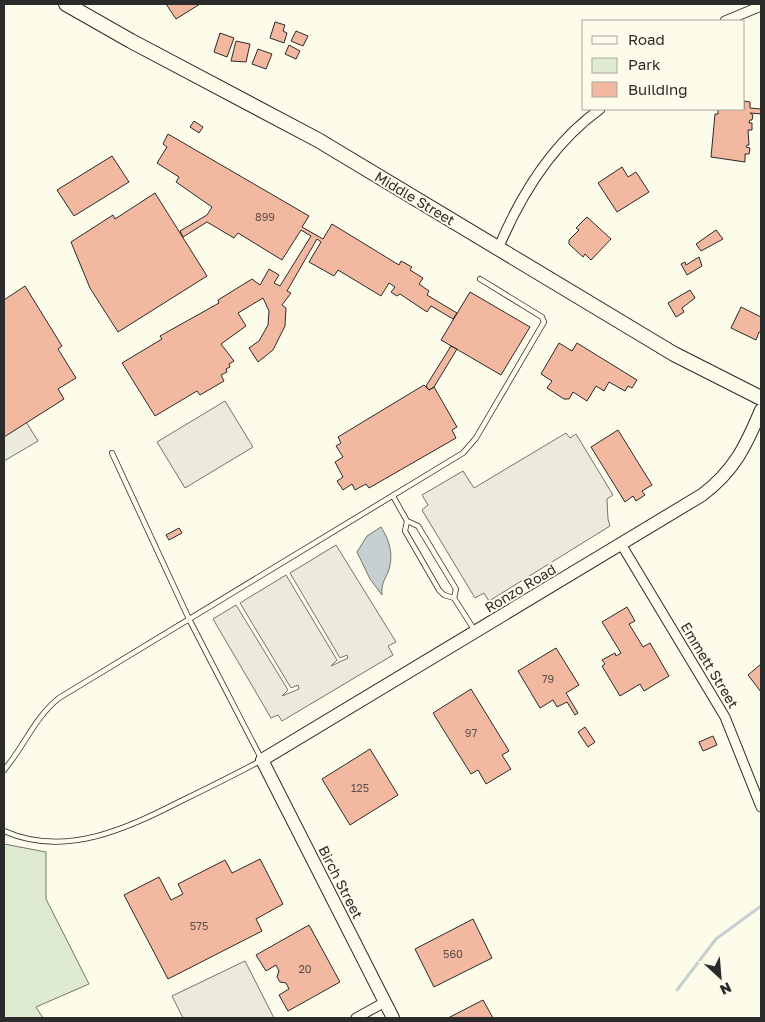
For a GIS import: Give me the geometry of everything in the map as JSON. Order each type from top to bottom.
[{"type":"main road","name":"Middle Street","points":[[66,4],[125,38],[318,140],[674,354],[761,398]]},
{"type":"main road","name":"Ronzo Road","points":[[262,760],[702,495],[727,474],[745,446],[761,410]]},
{"type":"main road","name":"Birch Street","points":[[262,760],[393,1018]]},
{"type":"street","points":[[727,20],[761,6]]},
{"type":"street","points":[[498,249],[505,231],[549,158],[579,125],[599,110]]},
{"type":"street","name":"Emmett Street","points":[[622,544],[725,717],[761,807]]},
{"type":"street","points":[[356,1018],[385,1002]]},
{"type":"lane","points":[[4,770],[13,760],[36,722],[59,698],[463,453],[476,438],[544,322],[542,317],[480,279]]},
{"type":"lane","points":[[4,831],[42,840],[68,842],[86,840],[123,830],[262,760],[189,619],[112,453]]},
{"type":"lane","points":[[393,496],[407,522],[405,531],[439,590],[444,596],[454,598]]},
{"type":"lane","points":[[407,522],[418,526],[456,589],[454,598],[476,632]]},
{"type":"green space","points":[[4,844],[46,852],[46,899],[89,984],[36,1007],[43,1018],[4,1018]]},
{"type":"shaded area","points":[[8,393],[38,441],[4,461],[4,396]]},
{"type":"shaded area","points":[[225,401],[253,447],[185,488],[157,442]]},
{"type":"shaded area","points":[[566,433],[570,438],[576,434],[613,495],[607,499],[610,526],[489,601],[484,593],[475,598],[422,510],[428,505],[422,495],[463,471],[474,488]]},
{"type":"shaded area","points":[[381,527],[389,543],[391,554],[390,566],[382,586],[382,595],[370,579],[357,552],[367,536]]},
{"type":"shaded area","points":[[336,545],[396,642],[388,646],[393,655],[282,721],[278,715],[271,718],[213,619],[236,605],[288,690],[282,696],[299,689],[298,685],[291,688],[240,603],[286,575],[337,660],[331,666],[348,658],[347,655],[340,658],[290,573]]},
{"type":"shaded area","points":[[245,961],[274,1018],[183,1018],[172,996]]},
{"type":"building","points":[[166,4],[200,4],[176,19]]},
{"type":"building","points":[[275,22],[285,25],[283,31],[287,33],[284,43],[270,38]]},
{"type":"building","points":[[296,31],[308,36],[303,46],[291,41]]},
{"type":"building","points":[[220,33],[234,38],[227,57],[214,52]]},
{"type":"building","points":[[236,41],[250,44],[246,62],[231,61]]},
{"type":"building","points":[[289,45],[300,51],[296,59],[285,54]]},
{"type":"building","points":[[258,49],[272,54],[266,69],[252,64]]},
{"type":"building","points":[[745,101],[750,102],[750,108],[761,109],[761,114],[750,113],[753,115],[749,123],[752,123],[752,130],[748,130],[749,145],[746,147],[750,148],[749,154],[745,154],[745,162],[711,157],[715,114],[718,114],[718,110],[745,110]]},
{"type":"building","points":[[194,121],[203,127],[199,133],[190,127]]},
{"type":"building","points":[[168,134],[309,216],[302,227],[323,239],[332,224],[399,265],[401,261],[412,267],[410,270],[423,278],[419,284],[429,291],[427,295],[457,313],[453,319],[431,306],[427,312],[400,294],[397,296],[391,292],[395,287],[389,283],[381,296],[338,270],[334,276],[309,262],[321,242],[317,239],[287,291],[291,293],[282,305],[286,308],[285,326],[273,350],[258,362],[249,348],[259,341],[268,325],[269,311],[263,298],[238,313],[246,326],[221,344],[234,361],[229,364],[230,367],[226,369],[227,372],[221,375],[224,381],[200,395],[197,391],[155,416],[122,363],[162,339],[160,336],[219,303],[218,300],[252,279],[260,285],[269,269],[279,275],[274,283],[280,286],[311,236],[301,230],[282,260],[238,233],[234,238],[207,222],[183,237],[180,231],[207,215],[212,207],[176,182],[179,177],[157,163],[167,147],[163,144]]},
{"type":"building","points":[[112,156],[129,182],[74,216],[57,190]]},
{"type":"building","points":[[622,167],[628,177],[636,172],[649,192],[617,212],[598,183]]},
{"type":"building","points":[[155,193],[207,276],[118,332],[90,288],[71,242],[113,215],[115,219]]},
{"type":"building","points":[[587,217],[611,239],[591,260],[585,254],[583,257],[569,244],[569,240],[579,230],[576,228]]},
{"type":"building","points":[[716,230],[723,239],[701,251],[696,244]]},
{"type":"building","points":[[699,257],[702,266],[687,275],[681,264],[685,262],[686,265]]},
{"type":"building","points":[[25,286],[62,346],[58,349],[76,378],[58,389],[64,399],[4,437],[4,300]]},
{"type":"building","points":[[690,290],[695,298],[682,308],[684,312],[676,317],[668,303]]},
{"type":"building","points":[[470,292],[530,327],[501,375],[441,340]]},
{"type":"building","points":[[741,307],[761,317],[761,333],[759,332],[756,340],[731,328]]},
{"type":"building","points":[[559,343],[572,351],[577,343],[637,380],[632,388],[628,386],[625,391],[609,382],[604,391],[596,386],[587,401],[573,392],[569,399],[564,399],[547,388],[552,381],[541,374]]},
{"type":"building","points":[[451,346],[457,349],[434,387],[429,390],[426,386]]},
{"type":"building","points":[[424,385],[429,390],[434,387],[457,427],[452,430],[456,438],[369,488],[366,484],[355,490],[352,484],[343,490],[337,481],[343,477],[335,462],[343,457],[336,446],[341,443],[338,437]]},
{"type":"building","points":[[618,430],[652,485],[642,491],[645,495],[636,501],[633,496],[625,502],[591,447]]},
{"type":"building","points":[[179,528],[182,533],[169,540],[166,535]]},
{"type":"building","points":[[627,607],[635,621],[629,624],[643,647],[650,643],[669,676],[644,691],[640,684],[620,696],[602,666],[605,664],[602,660],[615,653],[616,656],[621,653],[602,622]]},
{"type":"building","points":[[556,648],[579,685],[566,693],[578,713],[575,715],[567,702],[557,707],[553,700],[540,708],[518,671]]},
{"type":"building","points":[[761,664],[761,692],[748,675]]},
{"type":"building","points":[[471,689],[509,751],[502,755],[511,769],[486,784],[478,770],[471,774],[433,713]]},
{"type":"building","points":[[585,727],[595,742],[588,747],[578,732]]},
{"type":"building","points":[[713,736],[717,745],[703,751],[699,742]]},
{"type":"building","points":[[370,749],[398,795],[350,825],[322,779]]},
{"type":"building","points":[[260,859],[283,904],[256,919],[262,931],[168,979],[124,895],[159,877],[171,900],[183,894],[178,884],[225,860],[232,873]]},
{"type":"building","points":[[473,919],[492,958],[434,987],[415,949]]},
{"type":"building","points":[[309,925],[340,982],[288,1011],[279,995],[289,989],[286,983],[280,982],[277,977],[279,971],[276,965],[266,971],[256,955]]},
{"type":"building","points":[[483,1000],[493,1018],[448,1018]]},
{"type":"waterway","points":[[677,990],[716,939],[761,906]]}]
